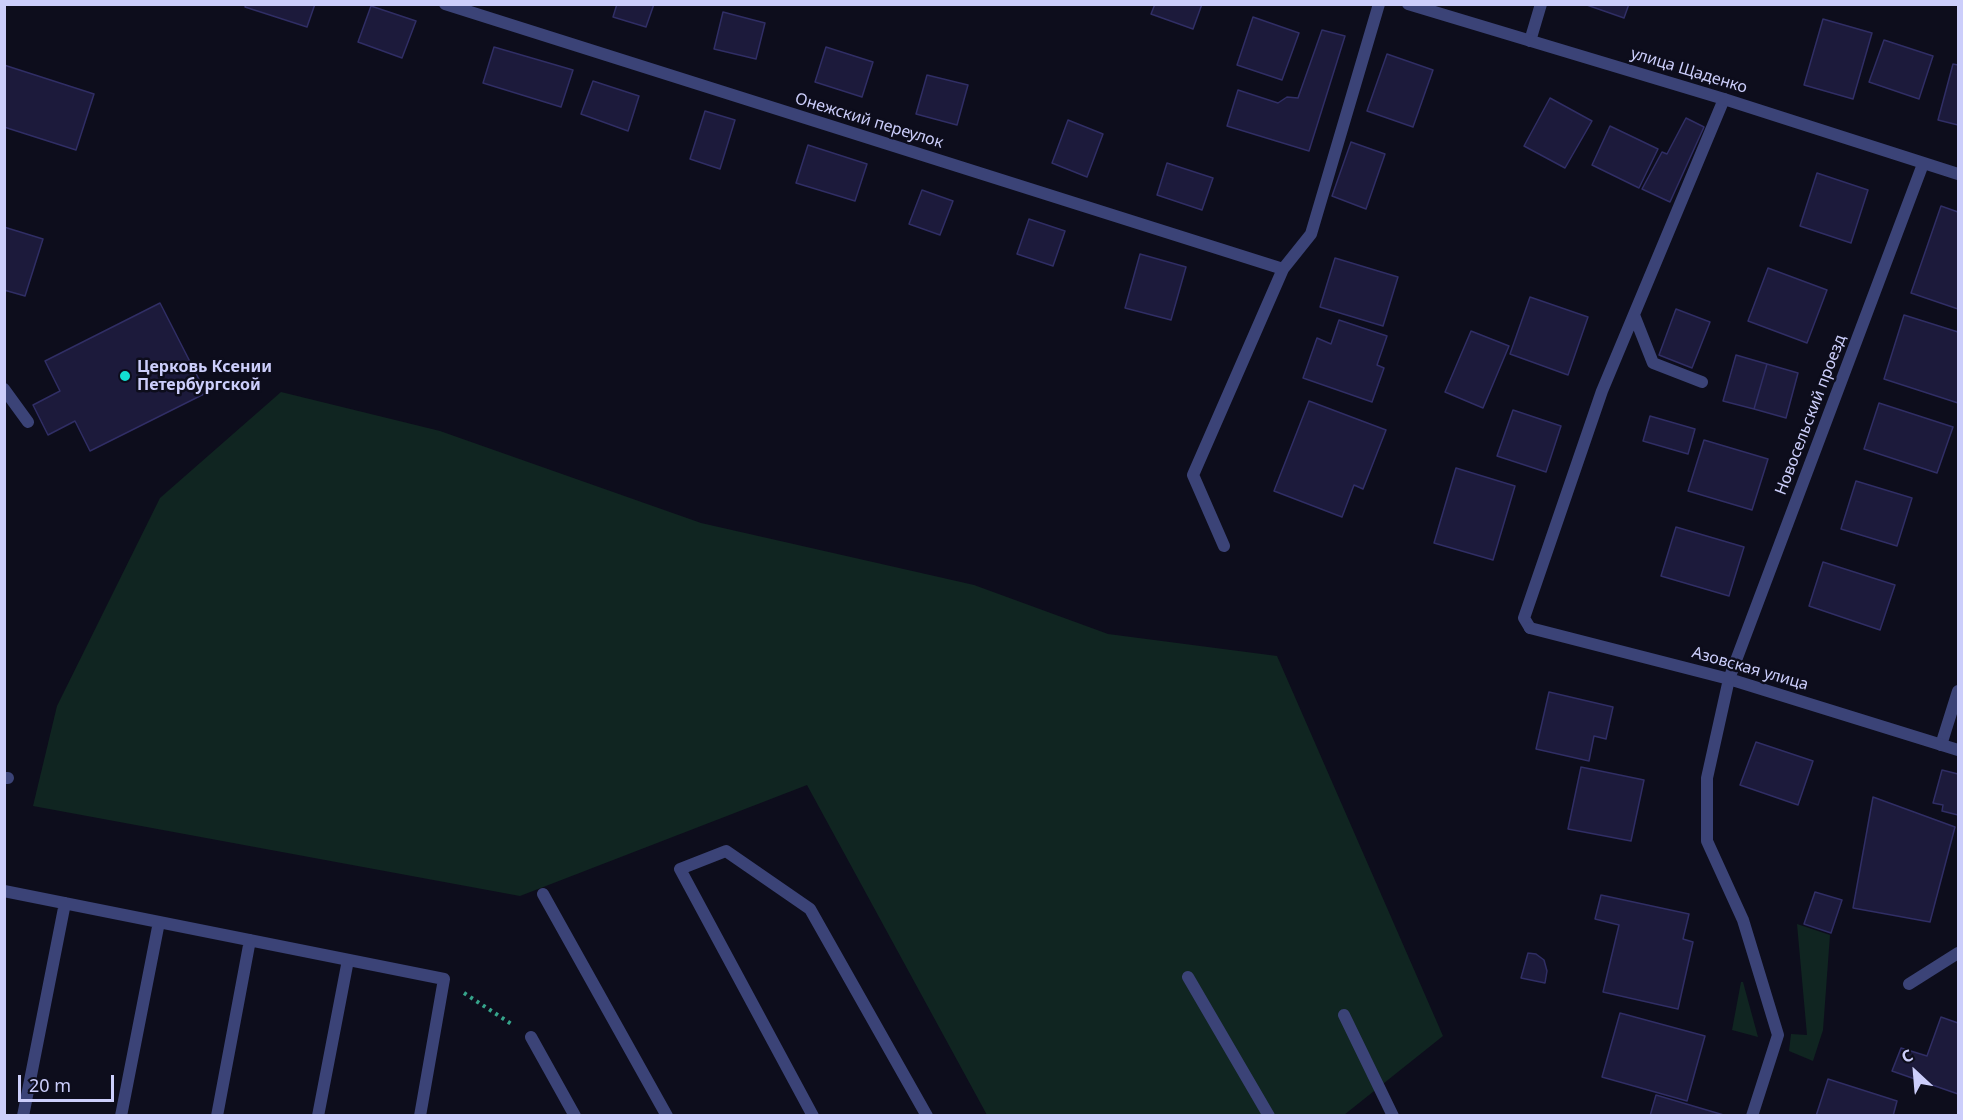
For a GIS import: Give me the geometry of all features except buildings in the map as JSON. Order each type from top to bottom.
[{"type":"street","name":"Онежский переулок","points":[[445,4],[1283,269]]},
{"type":"street","points":[[1224,546],[1193,475],[1283,269],[1311,234],[1378,4]]},
{"type":"street","name":"улица Щаденко","points":[[1408,4],[1724,99],[1959,174]]},
{"type":"street","points":[[1530,41],[1541,4]]},
{"type":"street","points":[[1702,382],[1653,363],[1634,315],[1724,99]]},
{"type":"street","name":"Новосельский проезд","points":[[1752,1116],[1778,1035],[1743,920],[1707,842],[1707,778],[1729,679],[1923,164]]},
{"type":"street","name":"Азовская улица","points":[[1634,315],[1602,392],[1524,618],[1530,628],[1729,679],[1959,750]]},
{"type":"street","points":[[4,389],[28,422]]},
{"type":"street","points":[[1941,746],[1959,691]]},
{"type":"street","points":[[813,1116],[680,869],[726,850],[810,909],[927,1116]]},
{"type":"street","points":[[4,891],[444,979],[420,1116]]},
{"type":"street","points":[[543,894],[667,1116]]},
{"type":"street","points":[[23,1116],[65,903]]},
{"type":"street","points":[[122,1116],[159,922]]},
{"type":"street","points":[[217,1116],[250,940]]},
{"type":"street","points":[[1909,984],[1959,952]]},
{"type":"street","points":[[318,1116],[348,960]]},
{"type":"street","points":[[1188,977],[1269,1116]]},
{"type":"street","points":[[1344,1015],[1394,1116]]},
{"type":"street","points":[[531,1037],[575,1116]]},
{"type":"path","points":[[444,979],[531,1037]]},
{"type":"green space","points":[[281,392],[440,431],[701,523],[974,585],[1108,634],[1277,656],[1443,1036],[1344,1115],[987,1115],[807,785],[520,896],[33,806],[57,706],[160,498]]},
{"type":"green space","points":[[1797,924],[1830,935],[1823,1030],[1813,1061],[1789,1051],[1791,1034],[1807,1035]]},
{"type":"green space","points":[[1741,982],[1743,982],[1758,1037],[1732,1030]]},
{"type":"place","name":"Церковь Ксении Петербургской","points":[[125,376]]}]
